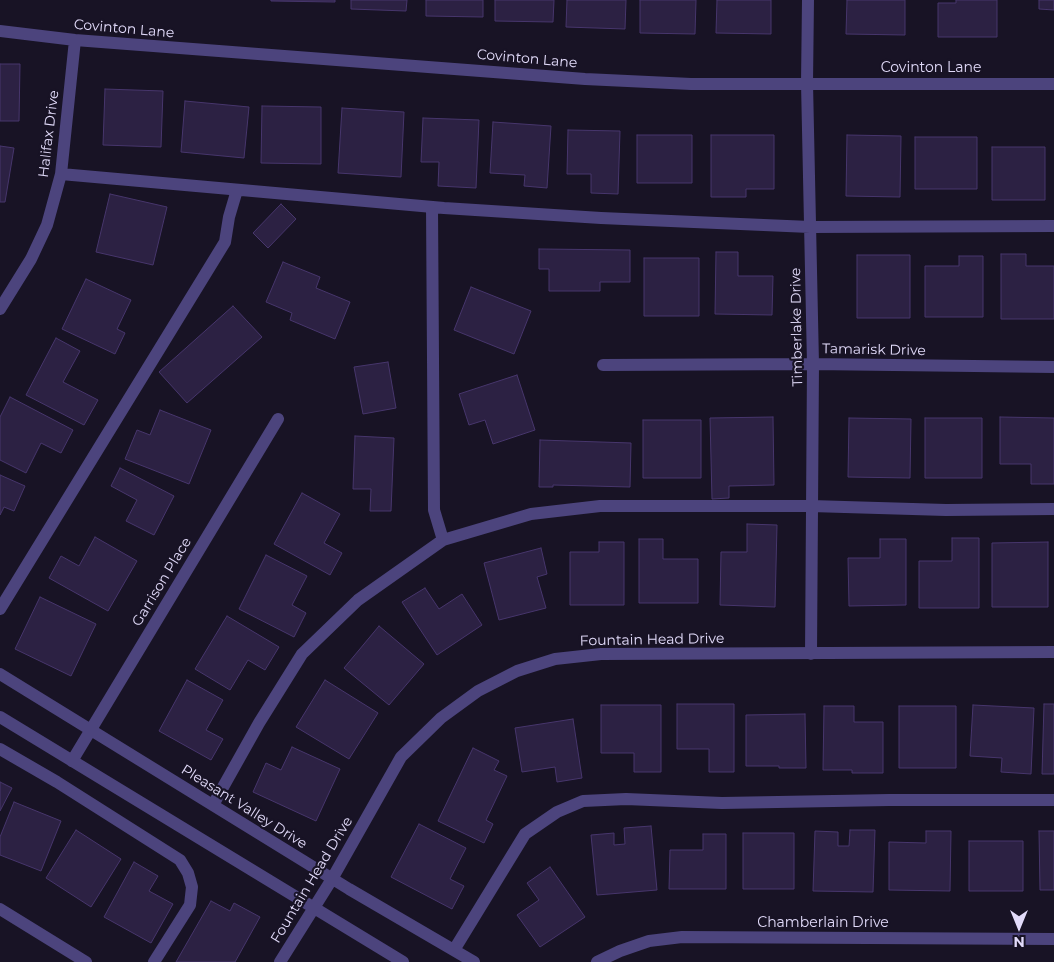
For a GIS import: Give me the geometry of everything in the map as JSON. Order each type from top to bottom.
[{"type":"street","name":"Timberlake Drive","points":[[808,0],[807,83],[813,364],[811,654]]},
{"type":"street","name":"Covinton Lane","points":[[0,31],[74,40],[586,79],[691,84],[1054,84]]},
{"type":"street","name":"Halifax Drive","points":[[0,308],[31,259],[47,225],[61,174],[74,40]]},
{"type":"street","points":[[61,174],[432,207],[601,218],[810,227],[1054,226]]},
{"type":"street","points":[[0,609],[225,242],[229,217],[237,190]]},
{"type":"street","points":[[432,207],[434,510],[443,540]]},
{"type":"street","name":"Tamarisk Drive","points":[[603,365],[813,364],[1054,367]]},
{"type":"street","name":"Garrison Place","points":[[72,761],[278,418]]},
{"type":"street","points":[[213,805],[259,723],[302,654],[358,600],[443,540],[531,514],[600,506],[811,506],[946,510],[1054,509]]},
{"type":"street","name":"Fountain Head Drive","points":[[280,962],[332,879],[402,757],[441,718],[478,691],[517,671],[555,659],[601,654],[1054,652]]},
{"type":"street","name":"Pleasant Valley Drive","points":[[0,674],[332,879],[474,962]]},
{"type":"street","points":[[0,717],[403,962]]},
{"type":"street","points":[[0,749],[58,782],[180,860],[188,873],[192,887],[190,904],[154,962]]},
{"type":"street","points":[[454,950],[525,834],[556,812],[583,801],[626,799],[722,803],[1054,800]]},
{"type":"street","points":[[0,909],[86,962]]},
{"type":"street","name":"Chamberlain Drive","points":[[597,962],[620,951],[649,941],[682,937],[1054,939]]},
{"type":"building","points":[[335,0],[335,2],[271,1]]},
{"type":"building","points":[[351,0],[407,0],[406,11],[351,9]]},
{"type":"building","points":[[426,0],[483,0],[483,17],[426,16]]},
{"type":"building","points":[[495,0],[554,0],[553,22],[495,21]]},
{"type":"building","points":[[567,0],[626,0],[625,29],[566,27]]},
{"type":"building","points":[[640,0],[696,0],[695,34],[640,33]]},
{"type":"building","points":[[717,0],[771,0],[771,34],[716,33]]},
{"type":"building","points":[[847,0],[905,0],[905,35],[846,34]]},
{"type":"building","points":[[956,0],[997,0],[997,37],[938,37],[938,3],[956,3]]},
{"type":"building","points":[[1039,0],[1054,0],[1054,10],[1039,9]]},
{"type":"building","points":[[0,64],[20,64],[19,121],[0,121]]},
{"type":"building","points":[[105,89],[163,91],[161,147],[103,145]]},
{"type":"building","points":[[185,101],[249,107],[244,158],[181,152]]},
{"type":"building","points":[[262,106],[321,107],[321,164],[261,163]]},
{"type":"building","points":[[342,108],[404,112],[401,177],[338,173]]},
{"type":"building","points":[[423,118],[479,120],[476,188],[438,186],[439,162],[421,162]]},
{"type":"building","points":[[493,122],[551,126],[547,188],[524,186],[525,175],[490,173]]},
{"type":"building","points":[[568,130],[620,131],[618,194],[591,193],[591,174],[567,174]]},
{"type":"building","points":[[637,135],[692,135],[692,183],[637,183]]},
{"type":"building","points":[[711,135],[774,135],[774,189],[746,189],[746,197],[711,197]]},
{"type":"building","points":[[847,135],[901,136],[900,197],[846,196]]},
{"type":"building","points":[[915,137],[977,137],[977,189],[915,189]]},
{"type":"building","points":[[0,146],[14,148],[5,202],[0,202]]},
{"type":"building","points":[[992,147],[1045,147],[1045,200],[992,200]]},
{"type":"building","points":[[110,194],[167,207],[153,265],[96,252]]},
{"type":"building","points":[[281,204],[296,219],[268,248],[253,233]]},
{"type":"building","points":[[539,249],[630,250],[630,282],[600,282],[600,291],[549,291],[549,269],[539,269]]},
{"type":"building","points":[[716,252],[738,252],[738,276],[773,276],[772,315],[715,314]]},
{"type":"building","points":[[1001,254],[1026,254],[1026,266],[1054,266],[1054,319],[1001,319]]},
{"type":"building","points":[[857,255],[910,255],[910,318],[857,318]]},
{"type":"building","points":[[959,256],[983,256],[983,317],[925,317],[925,266],[959,266]]},
{"type":"building","points":[[644,258],[699,258],[699,316],[644,316]]},
{"type":"building","points":[[283,262],[320,277],[316,288],[350,302],[335,339],[290,320],[292,313],[266,302]]},
{"type":"building","points":[[86,279],[131,300],[117,329],[125,333],[115,354],[62,329]]},
{"type":"building","points":[[471,287],[531,311],[514,354],[454,330]]},
{"type":"building","points":[[233,306],[262,337],[187,403],[159,372]]},
{"type":"building","points":[[56,338],[80,351],[63,382],[98,400],[84,425],[26,395]]},
{"type":"building","points":[[388,362],[396,408],[363,414],[354,367]]},
{"type":"building","points":[[517,375],[535,430],[493,444],[485,420],[469,425],[459,394]]},
{"type":"building","points":[[10,397],[73,430],[61,453],[41,443],[26,473],[0,460],[0,417]]},
{"type":"building","points":[[160,410],[211,430],[189,484],[125,459],[137,430],[150,435]]},
{"type":"building","points":[[773,417],[774,485],[729,486],[729,498],[712,499],[710,418]]},
{"type":"building","points":[[1000,417],[1054,418],[1054,484],[1031,484],[1031,464],[1000,464]]},
{"type":"building","points":[[849,418],[911,419],[910,478],[848,477]]},
{"type":"building","points":[[925,418],[982,418],[982,478],[925,478]]},
{"type":"building","points":[[643,420],[701,420],[701,478],[643,478]]},
{"type":"building","points":[[355,436],[394,438],[391,511],[370,511],[371,489],[353,489]]},
{"type":"building","points":[[540,440],[631,443],[630,487],[553,485],[553,487],[539,487]]},
{"type":"building","points":[[120,468],[174,496],[154,535],[126,521],[137,500],[111,486]]},
{"type":"building","points":[[0,475],[25,486],[14,511],[4,507],[0,515]]},
{"type":"building","points":[[302,493],[340,514],[324,543],[342,553],[330,575],[274,544]]},
{"type":"building","points":[[747,524],[777,525],[775,607],[720,605],[721,552],[747,552]]},
{"type":"building","points":[[95,537],[137,561],[108,611],[49,578],[61,556],[79,566]]},
{"type":"building","points":[[952,538],[979,538],[979,608],[919,608],[919,561],[952,561]]},
{"type":"building","points":[[639,539],[663,539],[663,559],[698,559],[698,603],[639,603]]},
{"type":"building","points":[[880,539],[906,539],[906,605],[849,606],[848,558],[880,558]]},
{"type":"building","points":[[599,542],[624,542],[624,605],[570,605],[570,552],[599,552]]},
{"type":"building","points":[[1048,542],[1048,607],[992,607],[992,543]]},
{"type":"building","points":[[541,548],[547,574],[537,577],[546,608],[499,620],[484,563]]},
{"type":"building","points":[[266,555],[307,576],[292,605],[306,613],[294,637],[239,609]]},
{"type":"building","points":[[425,588],[439,609],[462,594],[482,625],[437,655],[402,602]]},
{"type":"building","points":[[40,597],[96,624],[71,676],[15,649]]},
{"type":"building","points":[[227,616],[279,647],[265,670],[248,660],[230,690],[195,669]]},
{"type":"building","points":[[379,626],[424,664],[389,705],[344,668]]},
{"type":"building","points":[[187,680],[223,700],[206,730],[223,739],[211,760],[159,731]]},
{"type":"building","points":[[325,680],[378,713],[349,759],[296,727]]},
{"type":"building","points":[[677,704],[734,704],[734,772],[709,772],[709,749],[677,749]]},
{"type":"building","points":[[1044,704],[1054,704],[1054,774],[1042,774]]},
{"type":"building","points":[[601,705],[661,705],[661,772],[634,772],[634,753],[601,753]]},
{"type":"building","points":[[973,705],[1034,708],[1031,774],[1001,772],[1002,758],[970,756]]},
{"type":"building","points":[[824,706],[854,706],[854,722],[883,722],[883,773],[852,773],[852,770],[823,770]]},
{"type":"building","points":[[899,706],[956,706],[956,768],[899,768]]},
{"type":"building","points":[[805,714],[806,768],[746,766],[746,715]]},
{"type":"building","points":[[573,719],[582,778],[557,782],[555,767],[522,772],[515,728]]},
{"type":"building","points":[[292,747],[340,769],[316,821],[253,792],[266,763],[281,770]]},
{"type":"building","points":[[473,748],[499,761],[494,770],[507,776],[486,820],[493,824],[484,843],[438,821]]},
{"type":"building","points":[[0,782],[12,788],[0,811]]},
{"type":"building","points":[[14,802],[61,821],[41,871],[0,855],[0,837]]},
{"type":"building","points":[[419,824],[466,848],[450,879],[464,886],[452,909],[391,877]]},
{"type":"building","points":[[651,826],[657,890],[597,895],[591,835],[614,833],[614,845],[625,844],[624,828]]},
{"type":"building","points":[[76,830],[121,859],[91,907],[46,878]]},
{"type":"building","points":[[850,830],[875,830],[873,892],[813,891],[815,831],[838,832],[838,846],[849,846]]},
{"type":"building","points":[[926,831],[951,831],[950,891],[889,890],[889,842],[926,843]]},
{"type":"building","points":[[1039,831],[1054,831],[1054,890],[1040,890]]},
{"type":"building","points":[[743,833],[794,833],[794,889],[743,889]]},
{"type":"building","points":[[703,834],[726,834],[726,889],[669,889],[670,850],[703,850]]},
{"type":"building","points":[[969,841],[1023,841],[1023,891],[969,891]]},
{"type":"building","points":[[134,862],[158,876],[149,891],[173,904],[151,943],[104,917]]},
{"type":"building","points":[[550,867],[585,917],[540,947],[517,915],[539,900],[527,883]]},
{"type":"building","points":[[211,901],[230,911],[234,903],[260,917],[235,962],[176,962]]}]
